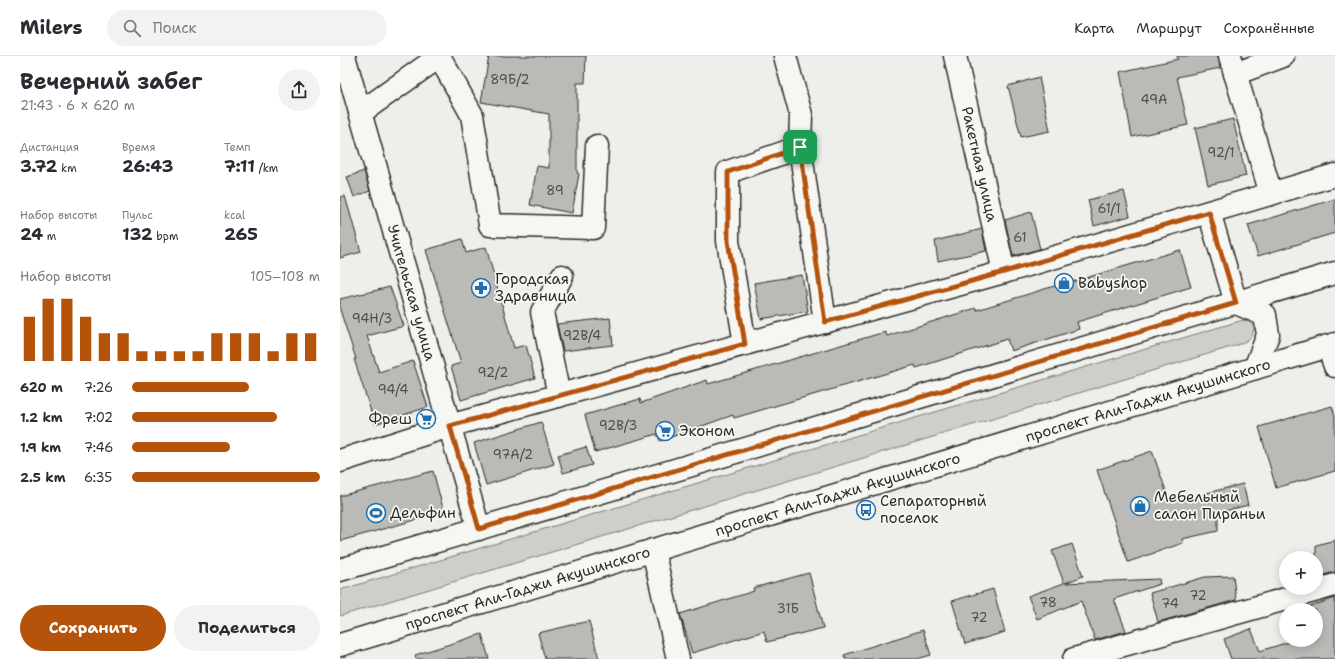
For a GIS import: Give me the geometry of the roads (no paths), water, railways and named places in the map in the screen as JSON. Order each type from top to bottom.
[{"type":"street","points":[[352,104],[440,56],[472,116],[490,225],[593,228],[597,146]]},
{"type":"street","points":[[784,56],[802,116],[800,147],[825,322]]},
{"type":"street","name":"Ракетная улица","points":[[954,56],[1004,272]]},
{"type":"street","points":[[1271,194],[1233,65],[1283,56]]},
{"type":"street","name":"Учительская улица","points":[[344,68],[352,104],[450,426],[479,529]]},
{"type":"street","points":[[745,344],[728,241],[728,172],[800,147]]},
{"type":"street","points":[[340,461],[363,452],[450,426],[1004,272],[1335,175]]},
{"type":"street","points":[[1209,212],[1236,303],[1265,316],[1268,336],[1255,368]]},
{"type":"street","points":[[340,570],[1335,273]]},
{"type":"street","points":[[559,396],[542,312],[562,276]]},
{"type":"street","points":[[1331,345],[1335,366]]},
{"type":"street","name":"проспект Али-Гаджи Акушинского","points":[[340,645],[1331,345]]},
{"type":"street","points":[[653,550],[678,659]]},
{"type":"street","points":[[1074,659],[1335,585]]},
{"type":"place","name":"Babyshop","points":[[1064,283]]},
{"type":"place","name":"Городская Здравница","points":[[481,288]]},
{"type":"place","name":"Фреш","points":[[426,419]]},
{"type":"place","name":"Эконом","points":[[665,431]]},
{"type":"place","name":"Мебельный салон Пираньи","points":[[1140,506]]},
{"type":"place","name":"Сепараторный поселок","points":[[866,510]]},
{"type":"place","name":"Дельфин","points":[[376,513]]}]
